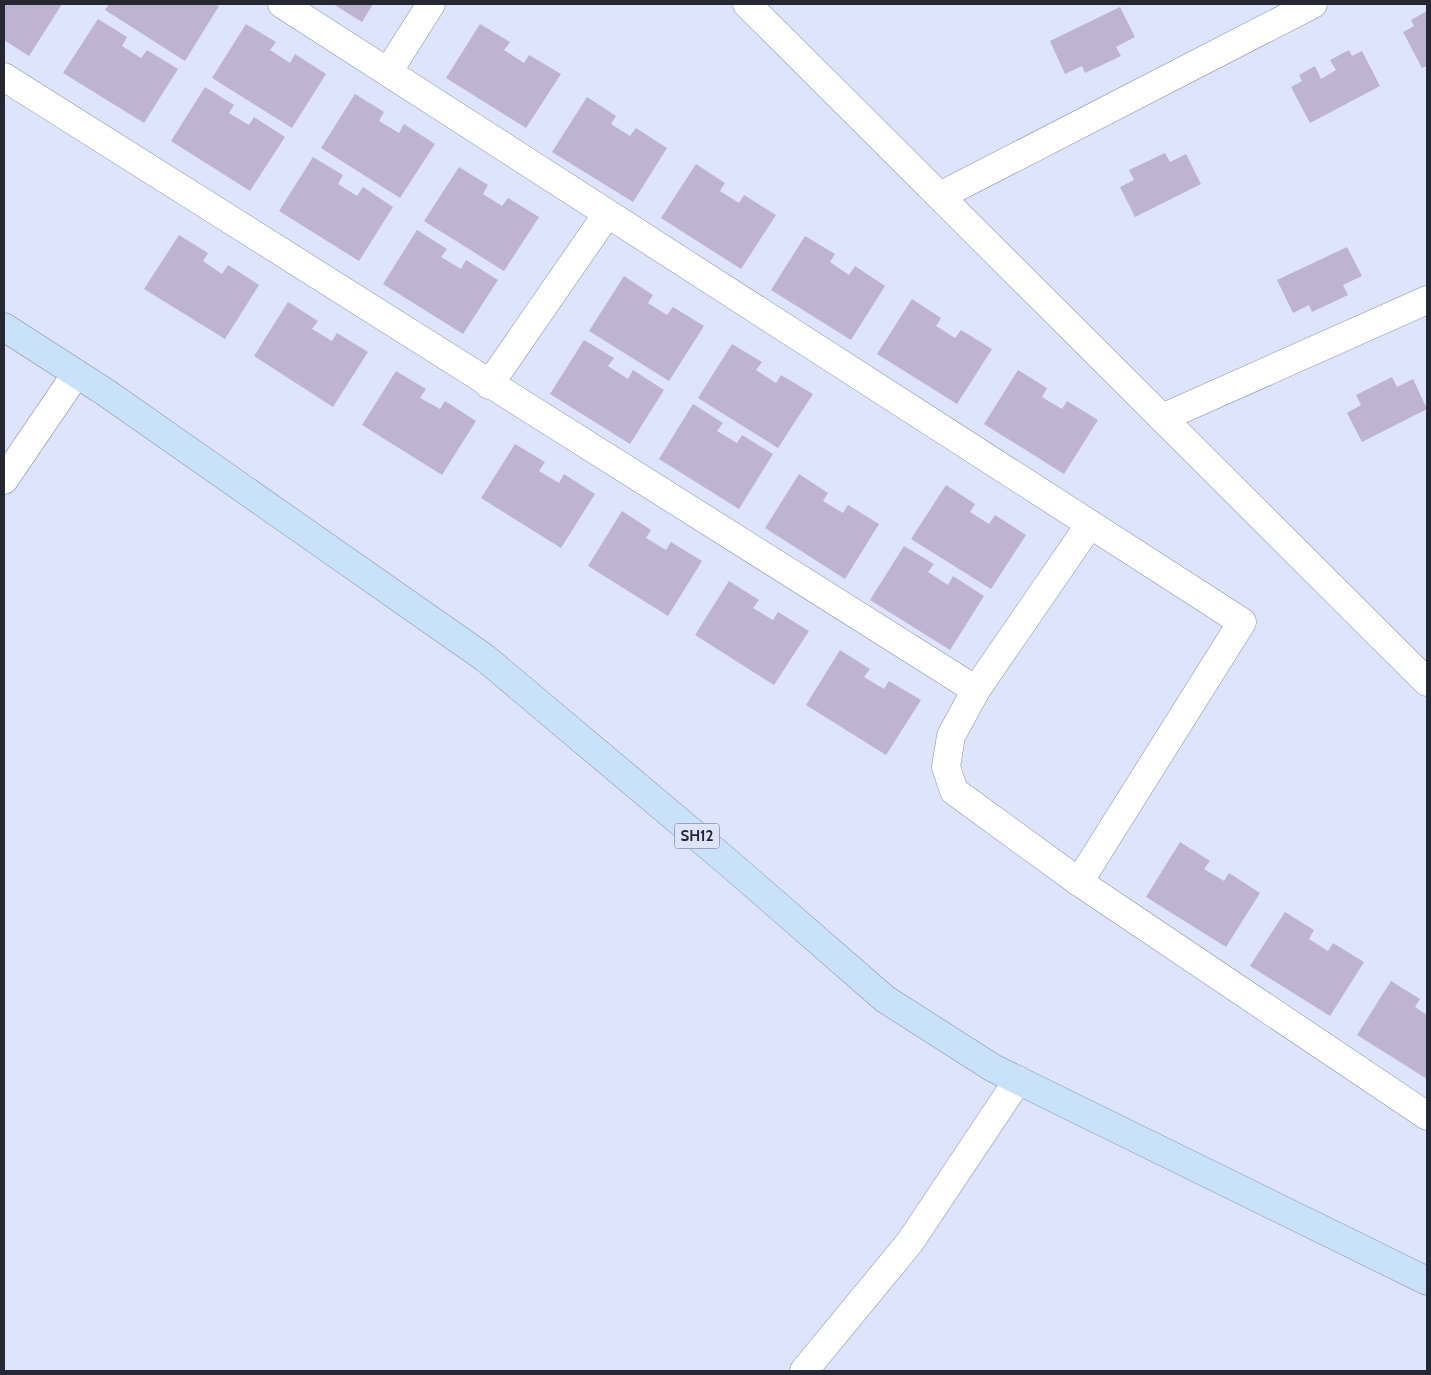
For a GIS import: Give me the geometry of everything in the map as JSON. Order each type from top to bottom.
[{"type":"main road","name":"SH12","points":[[4,327],[105,392],[485,658],[730,864],[886,999],[993,1068],[1427,1281]]},
{"type":"street","points":[[282,4],[1242,622],[1079,882]]},
{"type":"street","points":[[388,72],[431,4]]},
{"type":"street","points":[[747,4],[1427,682]]},
{"type":"street","points":[[940,196],[1306,5]]},
{"type":"street","points":[[4,77],[976,690]]},
{"type":"street","points":[[490,385],[607,214]]},
{"type":"street","points":[[1162,418],[1427,300]]},
{"type":"street","points":[[4,480],[76,374]]},
{"type":"street","points":[[1090,524],[976,690],[951,736],[946,767],[954,791],[1079,882],[1427,1116]]},
{"type":"street","points":[[804,1371],[910,1242],[1018,1080]]},
{"type":"building","points":[[4,4],[62,4],[29,56],[4,40]]},
{"type":"building","points":[[109,4],[215,4],[219,6],[185,61],[105,10]]},
{"type":"building","points":[[333,4],[373,4],[362,22]]},
{"type":"building","points":[[1120,7],[1135,37],[1116,47],[1121,56],[1085,73],[1082,66],[1065,74],[1050,41]]},
{"type":"building","points":[[1427,11],[1427,66],[1422,68],[1403,32],[1414,26],[1411,20]]},
{"type":"building","points":[[98,19],[127,37],[122,46],[141,58],[147,50],[178,69],[144,123],[63,73]]},
{"type":"building","points":[[246,24],[276,42],[270,50],[290,63],[295,54],[326,74],[292,128],[212,78]]},
{"type":"building","points":[[480,24],[510,42],[504,50],[524,63],[529,55],[561,74],[526,128],[446,78]]},
{"type":"building","points":[[1349,50],[1352,56],[1362,51],[1380,86],[1310,123],[1291,87],[1302,81],[1299,75],[1315,66],[1321,79],[1336,70],[1330,60]]},
{"type":"building","points":[[205,87],[234,105],[229,113],[249,125],[254,117],[285,137],[250,191],[171,141]]},
{"type":"building","points":[[355,94],[384,112],[379,121],[399,133],[404,124],[435,144],[400,198],[321,148]]},
{"type":"building","points":[[587,97],[616,116],[611,124],[630,136],[636,128],[667,148],[633,202],[552,152]]},
{"type":"building","points":[[1165,153],[1170,162],[1186,154],[1201,184],[1135,217],[1120,187],[1134,180],[1129,170]]},
{"type":"building","points":[[313,157],[343,175],[338,184],[357,196],[363,187],[393,207],[359,261],[279,211]]},
{"type":"building","points":[[696,164],[725,183],[720,191],[739,203],[744,195],[776,215],[741,269],[661,218]]},
{"type":"building","points":[[459,167],[488,185],[483,194],[502,206],[508,198],[539,217],[504,271],[424,221]]},
{"type":"building","points":[[417,230],[447,249],[441,257],[461,269],[466,260],[498,280],[463,334],[383,284]]},
{"type":"building","points":[[179,235],[208,253],[203,261],[222,274],[228,265],[259,285],[225,339],[144,289]]},
{"type":"building","points":[[805,236],[835,254],[830,262],[849,275],[855,266],[885,286],[851,340],[771,290]]},
{"type":"building","points":[[1347,247],[1362,276],[1343,285],[1348,295],[1312,312],[1309,305],[1293,313],[1277,280]]},
{"type":"building","points":[[624,276],[653,295],[648,303],[667,315],[673,307],[704,326],[669,381],[589,331]]},
{"type":"building","points":[[912,299],[941,318],[936,326],[955,338],[961,330],[992,349],[957,404],[877,354]]},
{"type":"building","points":[[288,302],[318,321],[312,329],[332,341],[337,333],[368,352],[333,407],[254,356]]},
{"type":"building","points":[[584,340],[614,358],[608,366],[628,379],[633,370],[664,390],[630,444],[550,394]]},
{"type":"building","points":[[732,344],[762,362],[756,370],[776,383],[781,375],[813,394],[778,448],[698,398]]},
{"type":"building","points":[[1018,370],[1047,388],[1042,397],[1062,409],[1067,401],[1098,420],[1064,474],[984,424]]},
{"type":"building","points":[[396,371],[426,389],[420,398],[440,409],[445,401],[476,421],[442,475],[362,425]]},
{"type":"building","points":[[1392,377],[1397,387],[1413,379],[1427,409],[1362,442],[1347,413],[1361,405],[1356,395]]},
{"type":"building","points":[[693,404],[723,423],[717,431],[737,443],[742,435],[773,454],[739,509],[659,459]]},
{"type":"building","points":[[515,444],[545,462],[539,471],[559,483],[564,474],[595,494],[561,548],[481,498]]},
{"type":"building","points":[[799,474],[828,493],[823,501],[843,513],[848,505],[879,524],[845,579],[765,528]]},
{"type":"building","points":[[946,485],[975,504],[970,512],[989,524],[995,515],[1026,535],[991,589],[911,539]]},
{"type":"building","points":[[622,511],[651,530],[646,538],[666,550],[671,542],[702,561],[668,616],[588,566]]},
{"type":"building","points":[[904,546],[934,564],[928,572],[948,585],[953,576],[984,596],[950,650],[870,600]]},
{"type":"building","points":[[729,581],[759,600],[753,608],[773,620],[778,612],[809,631],[774,685],[695,635]]},
{"type":"building","points":[[840,650],[870,669],[864,677],[884,689],[889,681],[921,700],[886,755],[806,705]]},
{"type":"building","points":[[1180,842],[1210,861],[1204,869],[1224,881],[1229,873],[1260,893],[1226,947],[1146,897]]},
{"type":"building","points":[[1285,912],[1314,930],[1309,939],[1328,951],[1333,943],[1364,962],[1330,1016],[1250,966]]},
{"type":"building","points":[[1391,981],[1420,999],[1415,1007],[1427,1015],[1427,1079],[1357,1035]]}]
